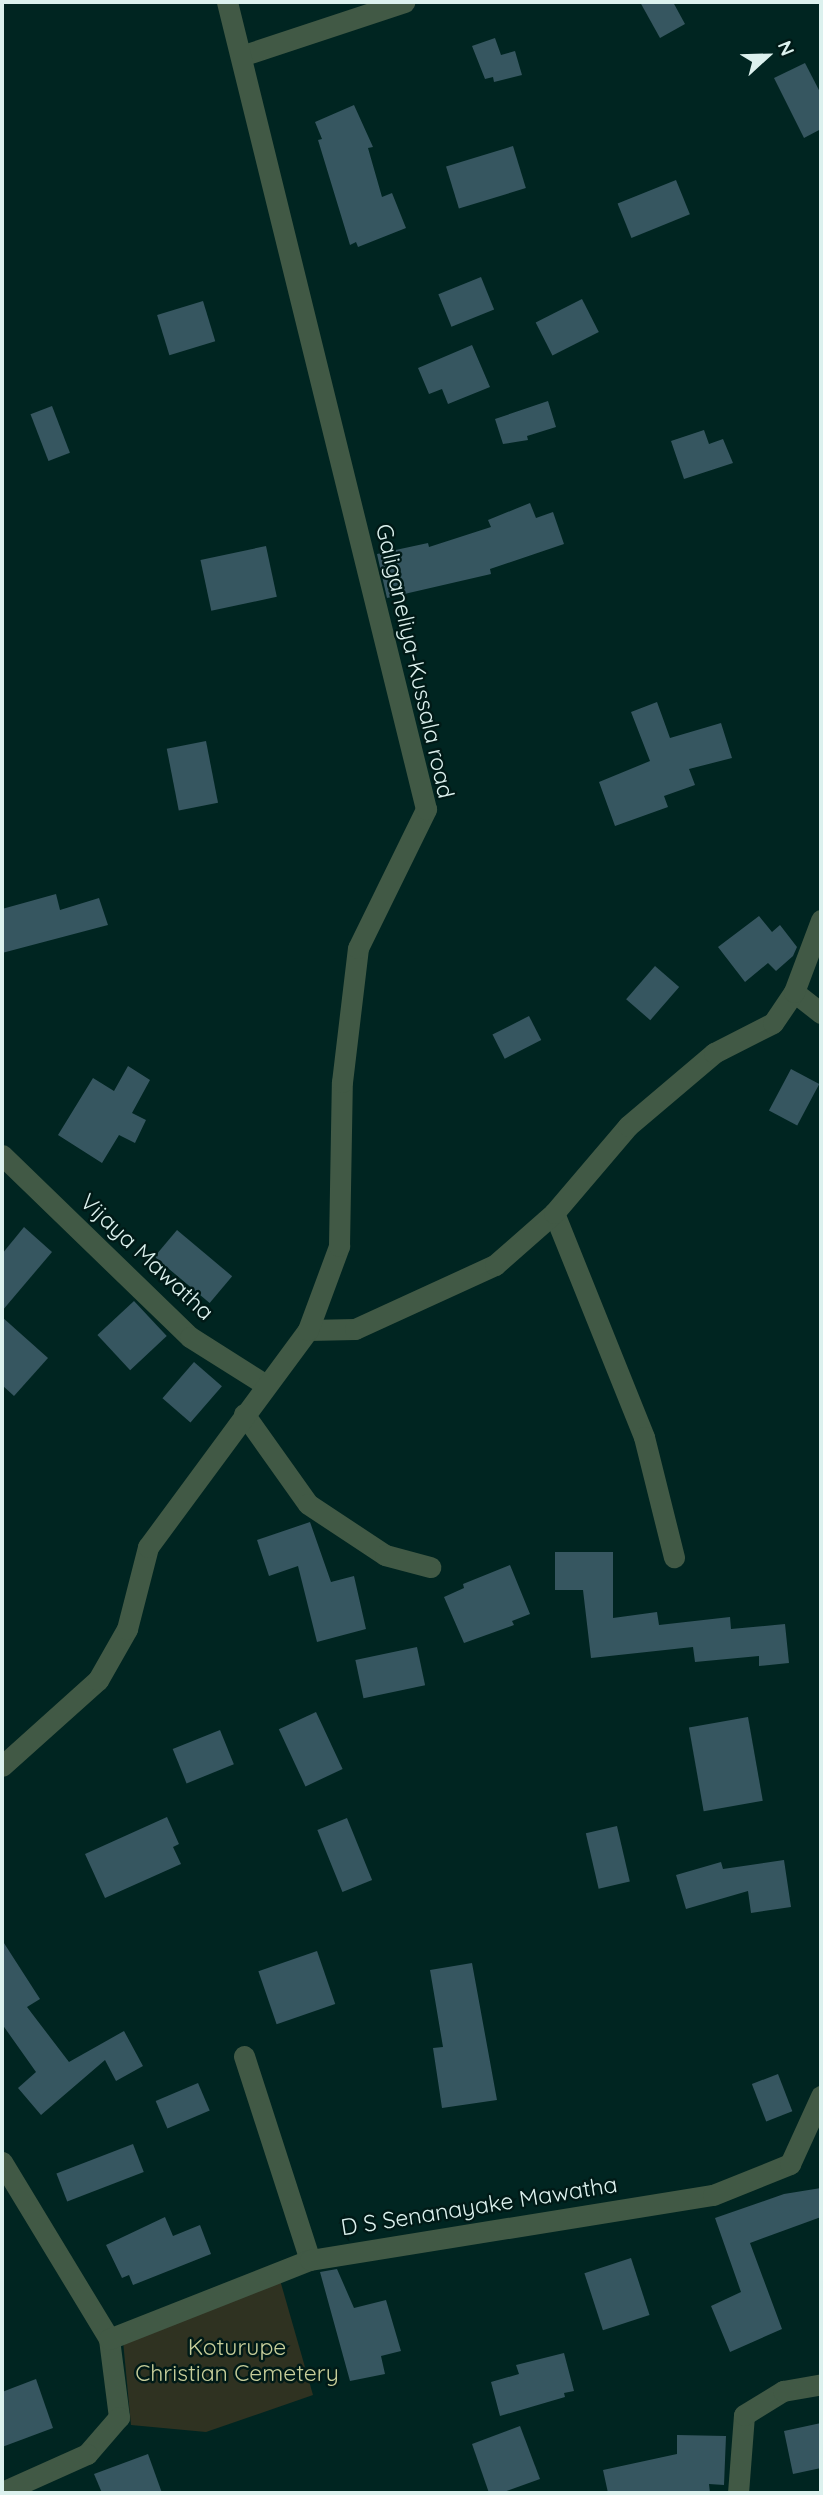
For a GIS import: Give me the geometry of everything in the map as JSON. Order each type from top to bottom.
[{"type":"street","name":"Galiganeliya-Kussala road","points":[[2,1766],[98,1680],[128,1629],[148,1547],[307,1331],[339,1246],[342,1082],[358,948],[426,808],[228,2]]},
{"type":"street","points":[[241,56],[404,2]]},
{"type":"street","points":[[307,1331],[355,1329],[495,1265],[554,1213],[628,1126],[714,1053],[773,1023],[794,992],[821,920]]},
{"type":"street","points":[[794,992],[821,1013]]},
{"type":"street","name":"Vijaya Mawatha","points":[[2,1155],[190,1337],[266,1385]]},
{"type":"street","points":[[554,1213],[644,1437],[674,1557]]},
{"type":"street","points":[[244,1414],[308,1504],[385,1555],[430,1567]]},
{"type":"street","points":[[244,2056],[310,2260]]},
{"type":"street","name":"D S Senanayake Mawatha","points":[[109,2339],[310,2260],[713,2195],[790,2164],[821,2096]]},
{"type":"street","points":[[2,2162],[109,2339],[119,2417],[87,2454],[4,2492]]},
{"type":"street","points":[[738,2493],[744,2415],[783,2391],[821,2384]]},
{"type":"green space","name":"Koturupe Christian Cemetery","points":[[280,2280],[313,2395],[206,2432],[131,2425],[123,2341]]},
{"type":"building","points":[[640,2],[673,2],[685,24],[660,38]]},
{"type":"building","points":[[495,38],[501,55],[515,51],[522,75],[494,82],[493,77],[485,79],[472,46]]},
{"type":"building","points":[[805,63],[821,94],[821,129],[804,138],[774,78]]},
{"type":"building","points":[[354,105],[373,147],[368,148],[382,197],[392,193],[406,228],[358,247],[356,242],[350,245],[315,122]]},
{"type":"building","points":[[513,146],[526,188],[459,209],[446,166]]},
{"type":"building","points":[[676,180],[690,214],[631,238],[618,204]]},
{"type":"building","points":[[481,277],[494,309],[451,327],[438,294]]},
{"type":"building","points":[[582,299],[599,332],[552,356],[536,323]]},
{"type":"building","points":[[203,301],[215,341],[169,355],[157,315]]},
{"type":"building","points":[[472,345],[490,387],[448,404],[442,389],[429,394],[418,368]]},
{"type":"building","points":[[548,401],[556,427],[527,436],[528,440],[503,444],[495,419]]},
{"type":"building","points":[[52,406],[70,453],[48,461],[31,414]]},
{"type":"building","points":[[704,430],[709,444],[723,439],[733,463],[684,479],[671,441]]},
{"type":"building","points":[[530,503],[536,518],[553,512],[564,544],[490,569],[491,574],[387,598],[377,554],[428,543],[429,547],[491,527],[488,520]]},
{"type":"building","points":[[266,546],[277,597],[211,611],[200,560]]},
{"type":"building","points":[[657,702],[670,738],[721,723],[732,758],[689,769],[695,785],[664,796],[668,807],[615,826],[599,782],[650,761],[631,712]]},
{"type":"building","points":[[206,741],[218,803],[179,810],[167,749]]},
{"type":"building","points":[[56,894],[60,910],[99,898],[108,925],[2,953],[2,909]]},
{"type":"building","points":[[759,916],[772,932],[780,925],[797,947],[793,956],[776,971],[768,963],[745,982],[718,947]]},
{"type":"building","points":[[655,966],[679,987],[650,1020],[626,999]]},
{"type":"building","points":[[529,1016],[541,1040],[505,1059],[492,1035]]},
{"type":"building","points":[[128,1066],[150,1080],[132,1113],[146,1120],[135,1143],[119,1135],[102,1163],[58,1135],[93,1078],[114,1091]]},
{"type":"building","points":[[791,1069],[819,1084],[797,1126],[769,1110]]},
{"type":"building","points":[[24,1227],[52,1252],[2,1311],[2,1254]]},
{"type":"building","points":[[177,1230],[232,1276],[210,1303],[155,1257]]},
{"type":"building","points":[[134,1301],[167,1336],[130,1370],[97,1335]]},
{"type":"building","points":[[2,1317],[48,1358],[14,1396],[2,1385]]},
{"type":"building","points":[[194,1362],[222,1386],[190,1423],[163,1398]]},
{"type":"building","points":[[310,1522],[331,1582],[354,1576],[366,1629],[317,1642],[298,1566],[269,1576],[257,1540]]},
{"type":"building","points":[[555,1552],[613,1552],[613,1618],[657,1612],[659,1625],[730,1617],[731,1629],[785,1624],[789,1663],[759,1666],[759,1656],[695,1662],[693,1647],[591,1658],[583,1590],[555,1590]]},
{"type":"building","points":[[510,1565],[530,1614],[512,1621],[514,1625],[464,1643],[444,1597],[464,1588],[463,1584]]},
{"type":"building","points":[[417,1647],[425,1685],[363,1698],[355,1660]]},
{"type":"building","points":[[316,1712],[343,1769],[305,1786],[279,1729]]},
{"type":"building","points":[[748,1717],[763,1801],[704,1811],[689,1727]]},
{"type":"building","points":[[220,1730],[234,1764],[187,1783],[173,1749]]},
{"type":"building","points":[[167,1817],[179,1844],[173,1847],[181,1864],[105,1898],[85,1854]]},
{"type":"building","points":[[347,1818],[372,1880],[342,1892],[317,1830]]},
{"type":"building","points":[[617,1826],[630,1882],[599,1889],[586,1833]]},
{"type":"building","points":[[784,1860],[791,1907],[751,1913],[748,1891],[686,1909],[676,1875],[721,1862],[723,1869]]},
{"type":"building","points":[[2,1940],[40,1999],[27,2007],[69,2062],[124,2031],[143,2066],[116,2081],[105,2060],[41,2115],[18,2088],[36,2072],[2,2024]]},
{"type":"building","points":[[317,1951],[335,2004],[277,2024],[258,1971]]},
{"type":"building","points":[[472,1963],[497,2100],[442,2108],[433,2048],[443,2047],[430,1970]]},
{"type":"building","points":[[778,2074],[792,2111],[766,2121],[752,2084]]},
{"type":"building","points":[[198,2083],[210,2111],[167,2129],[156,2101]]},
{"type":"building","points":[[133,2144],[144,2172],[67,2201],[56,2173]]},
{"type":"building","points":[[821,2188],[821,2217],[750,2243],[782,2329],[730,2352],[711,2306],[741,2292],[715,2218],[784,2194]]},
{"type":"building","points":[[165,2217],[173,2236],[200,2225],[211,2254],[133,2285],[129,2275],[122,2278],[106,2245]]},
{"type":"building","points":[[631,2258],[650,2315],[603,2330],[584,2273]]},
{"type":"building","points":[[337,2269],[354,2308],[386,2300],[401,2351],[381,2356],[385,2374],[350,2381],[320,2272]]},
{"type":"building","points":[[564,2353],[574,2391],[564,2393],[565,2397],[500,2416],[491,2382],[519,2374],[516,2365]]},
{"type":"building","points":[[36,2379],[53,2428],[2,2447],[2,2392]]},
{"type":"building","points":[[821,2423],[821,2468],[793,2474],[784,2431]]},
{"type":"building","points":[[520,2426],[540,2479],[501,2493],[489,2493],[472,2444]]},
{"type":"building","points":[[677,2435],[726,2436],[724,2485],[709,2484],[710,2493],[608,2493],[603,2470],[677,2454]]},
{"type":"building","points":[[148,2454],[162,2493],[102,2493],[94,2474]]}]
